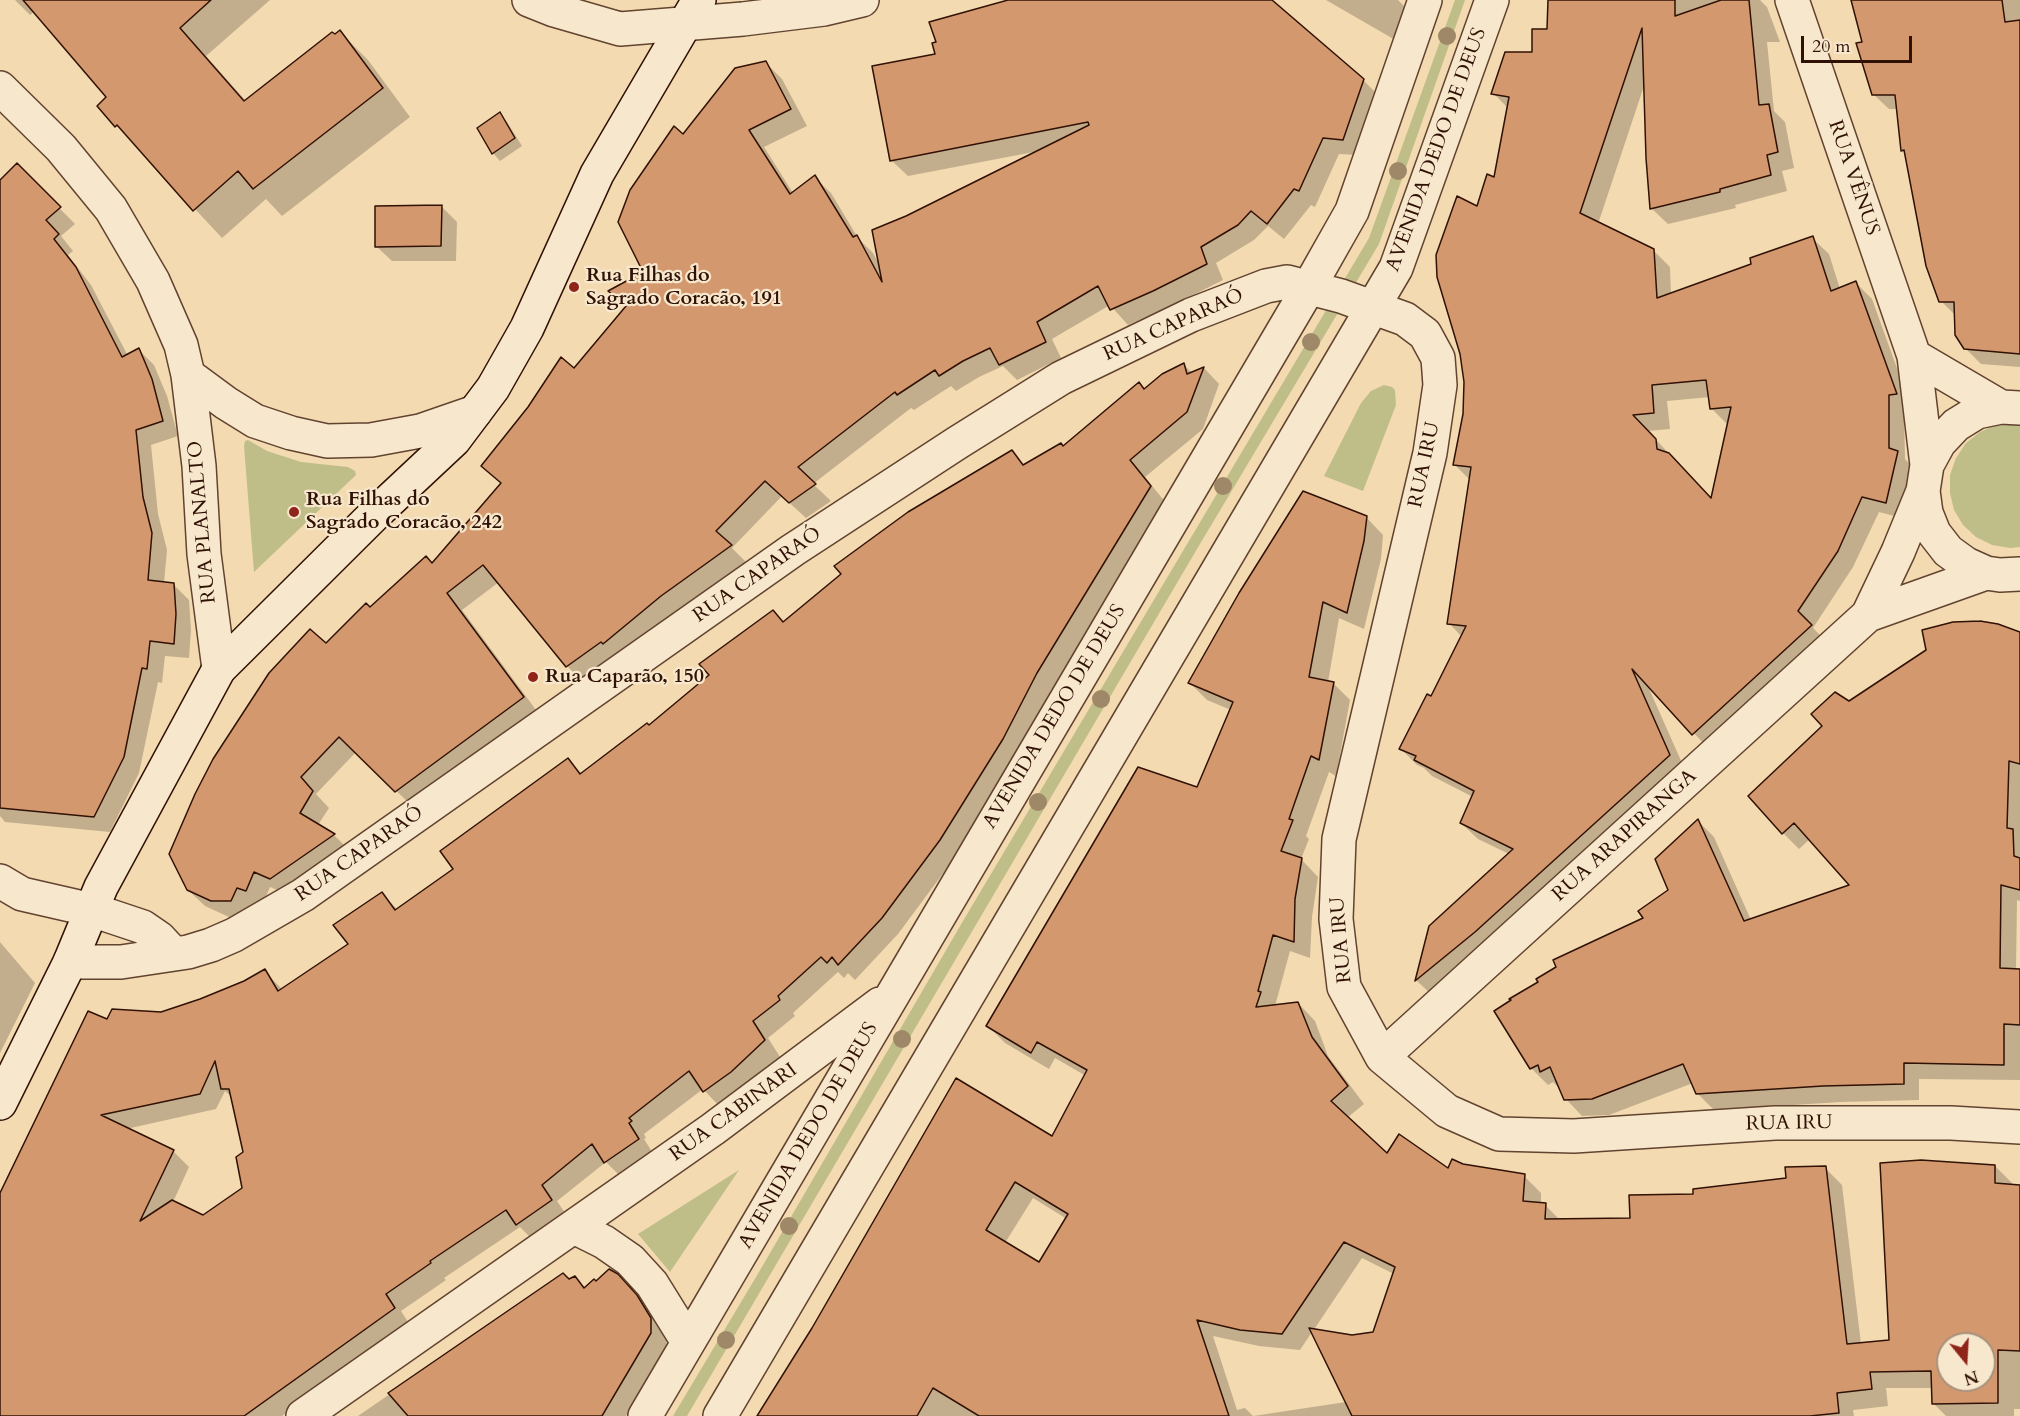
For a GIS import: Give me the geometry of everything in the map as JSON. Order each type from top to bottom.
[{"type":"street","points":[[529,0],[554,10],[620,29],[692,12],[824,9],[862,0]]},
{"type":"street","name":"AVENIDA DEDO DE DEUS","points":[[645,1416],[1352,211],[1425,0]]},
{"type":"street","name":"AVENIDA DEDO DE DEUS","points":[[720,1416],[1396,268],[1492,0]]},
{"type":"street","name":"RUA VÊNUS","points":[[1792,0],[1914,356],[1926,513],[1934,533],[1948,551],[1966,564],[2010,575]]},
{"type":"street","points":[[0,1103],[70,962],[101,887],[219,669],[375,514],[454,440],[493,388],[527,328],[597,174],[692,12]]},
{"type":"street","name":"RUA PLANALTO","points":[[0,88],[61,148],[111,209],[153,281],[181,345],[188,375],[199,466],[204,554],[219,669]]},
{"type":"street","name":"RUA CAPARAÓ","points":[[70,962],[121,962],[188,952],[226,939],[303,895],[793,550],[1061,378],[1191,315],[1266,285],[1287,282],[1309,286],[1373,306]]},
{"type":"street","name":"RUA IRU","points":[[1373,306],[1405,319],[1425,334],[1438,358],[1440,385],[1430,453],[1339,839],[1336,919],[1344,987],[1382,1058],[1447,1111],[1499,1134],[1574,1136],[1775,1123],[1951,1123],[2020,1127]]},
{"type":"street","points":[[1914,356],[2011,408]]},
{"type":"street","points":[[188,375],[255,421],[291,433],[327,441],[371,440],[420,431],[475,412]]},
{"type":"street","name":"RUA ARAPIRANGA","points":[[1382,1058],[1868,615],[1898,552],[1939,443],[1956,425],[1977,412],[2011,408]]},
{"type":"street","name":"RUA ARAPIRANGA","points":[[1868,615],[2010,575]]},
{"type":"street","points":[[0,881],[22,894],[92,910],[142,927],[159,938],[173,953]]},
{"type":"street","name":"RUA CABINARI","points":[[303,1416],[714,1129],[891,995]]},
{"type":"street","points":[[574,1227],[604,1242],[630,1260],[652,1284],[688,1342]]},
{"type":"shaded area","points":[[1455,0],[1465,0],[1379,244],[687,1416],[673,1416],[963,921],[1369,238]]},
{"type":"shaded area","points":[[1384,385],[1395,390],[1396,405],[1363,491],[1324,476],[1361,403],[1371,391]]},
{"type":"shaded area","points":[[2020,424],[2020,547],[2010,548],[1992,545],[1976,537],[1963,525],[1954,510],[1950,493],[1950,475],[1956,458],[1966,443],[1980,432],[1996,425]]},
{"type":"shaded area","points":[[248,440],[267,451],[301,462],[348,467],[355,471],[356,475],[254,572],[244,446],[245,441]]},
{"type":"shaded area","points":[[739,1170],[670,1272],[638,1234]]},
{"type":"building","points":[[23,0],[211,0],[180,28],[244,101],[332,32],[335,34],[340,30],[383,88],[253,189],[238,171],[193,211],[117,125],[115,127],[97,106],[106,97]]},
{"type":"building","points":[[1008,0],[1272,0],[1364,79],[1343,140],[1323,138],[1299,191],[1294,189],[1267,224],[1251,211],[1238,225],[1201,247],[1207,264],[1110,310],[1098,286],[1037,322],[1046,342],[999,365],[990,348],[939,376],[935,370],[897,395],[895,392],[798,467],[816,484],[789,503],[765,481],[716,531],[732,545],[661,596],[603,644],[601,642],[566,667],[483,565],[447,593],[524,697],[395,792],[339,737],[301,777],[313,791],[300,813],[335,834],[270,879],[254,872],[246,891],[237,888],[231,901],[211,901],[187,890],[169,854],[213,759],[269,673],[310,629],[326,643],[366,603],[370,607],[426,556],[432,563],[501,483],[481,466],[528,407],[561,357],[574,368],[626,306],[608,291],[643,272],[618,222],[630,190],[674,126],[683,134],[735,68],[766,61],[791,109],[749,130],[790,194],[815,175],[853,237],[857,235],[882,282],[872,230],[906,216],[1089,125],[1088,122],[890,161],[872,66],[935,54],[932,43],[936,42],[929,22]]},
{"type":"building","points":[[1548,0],[1675,0],[1675,16],[1721,0],[1749,0],[1759,105],[1769,104],[1778,152],[1767,155],[1771,175],[1720,189],[1720,192],[1650,209],[1642,28],[1580,213],[1654,249],[1657,298],[1751,264],[1750,258],[1813,236],[1831,291],[1856,281],[1897,394],[1889,395],[1889,448],[1898,451],[1886,503],[1862,497],[1838,551],[1798,611],[1812,625],[1692,735],[1632,669],[1670,755],[1475,932],[1415,981],[1429,926],[1513,849],[1460,823],[1474,791],[1414,760],[1416,756],[1399,749],[1427,694],[1431,696],[1466,626],[1447,624],[1471,467],[1453,465],[1463,414],[1464,382],[1460,354],[1437,277],[1436,255],[1457,196],[1477,206],[1487,174],[1494,177],[1509,97],[1491,94],[1505,52],[1532,52],[1532,29],[1547,29]],"holes":[[[1706,380],[1710,409],[1731,407],[1711,498],[1669,453],[1657,449],[1656,439],[1633,415],[1654,413],[1652,385]]]},
{"type":"building","points":[[1851,0],[2002,0],[2005,22],[2020,20],[2020,354],[1964,349],[1955,335],[1954,302],[1939,302],[1926,266],[1904,150],[1901,151],[1895,95],[1872,95],[1856,43],[1862,42]]},
{"type":"building","points":[[500,112],[515,138],[492,154],[477,128]]},
{"type":"building","points":[[17,163],[61,207],[46,220],[59,234],[54,239],[76,267],[122,357],[139,348],[152,379],[163,421],[136,430],[143,497],[152,533],[148,580],[174,583],[176,614],[174,644],[150,641],[147,669],[142,668],[124,757],[94,817],[0,808],[0,180]]},
{"type":"building","points":[[442,205],[441,246],[375,247],[375,206]]},
{"type":"building","points":[[1184,363],[1187,374],[1204,367],[1187,412],[1130,460],[1151,486],[1037,673],[1003,739],[940,840],[882,918],[838,965],[832,957],[827,963],[821,957],[778,996],[780,1000],[753,1021],[765,1040],[731,1072],[703,1092],[689,1071],[629,1118],[632,1121],[629,1123],[639,1139],[604,1163],[592,1144],[542,1185],[552,1200],[516,1225],[506,1210],[430,1261],[431,1263],[386,1294],[395,1308],[244,1416],[0,1416],[0,1193],[88,1011],[107,1019],[112,1009],[161,1012],[244,981],[265,969],[278,991],[348,944],[333,925],[382,892],[395,910],[453,869],[440,851],[568,758],[580,774],[647,723],[649,725],[709,675],[699,664],[773,610],[783,622],[841,574],[834,566],[908,512],[1012,450],[1023,465],[1061,443],[1063,446],[1139,382],[1144,389],[1162,374]],"holes":[[[215,1061],[221,1089],[229,1089],[243,1152],[236,1157],[242,1188],[203,1215],[172,1200],[140,1221],[174,1150],[101,1115],[200,1094]]]},
{"type":"building","points":[[1303,491],[1367,516],[1364,541],[1347,613],[1323,602],[1309,677],[1334,682],[1319,760],[1311,756],[1289,819],[1293,820],[1281,851],[1302,858],[1295,899],[1294,942],[1273,935],[1256,1007],[1298,1002],[1312,1037],[1348,1086],[1331,1101],[1387,1153],[1399,1134],[1448,1168],[1452,1159],[1463,1164],[1525,1174],[1523,1201],[1546,1203],[1545,1219],[1630,1218],[1629,1195],[1693,1194],[1693,1189],[1786,1178],[1785,1167],[1826,1166],[1847,1344],[1889,1340],[1880,1163],[1921,1160],[1995,1165],[1995,1183],[2020,1185],[2020,1351],[1998,1350],[1998,1403],[1932,1404],[1931,1371],[1870,1372],[1872,1389],[1837,1393],[1839,1413],[1810,1416],[1352,1416],[1309,1328],[1352,1335],[1373,1332],[1395,1267],[1344,1242],[1282,1334],[1240,1330],[1197,1320],[1229,1416],[979,1416],[933,1388],[917,1416],[757,1416],[812,1328],[956,1078],[1052,1136],[1087,1070],[1037,1042],[1031,1053],[986,1026],[1138,767],[1197,787],[1233,702],[1188,683],[1239,593]],"holes":[[[1015,1182],[1068,1214],[1039,1262],[986,1230]]]},
{"type":"building","points":[[1980,621],[1998,624],[2020,632],[2020,764],[2009,761],[2007,828],[2013,829],[2014,856],[2020,858],[2020,890],[2001,885],[2000,968],[2020,969],[2020,1025],[2004,1024],[2004,1065],[1904,1063],[1904,1084],[1823,1086],[1696,1094],[1683,1064],[1592,1099],[1564,1100],[1550,1067],[1540,1072],[1538,1065],[1530,1069],[1494,1011],[1538,982],[1536,979],[1556,967],[1553,960],[1643,918],[1638,911],[1668,890],[1655,859],[1698,819],[1744,921],[1849,885],[1794,823],[1782,834],[1748,796],[1822,726],[1811,714],[1835,692],[1849,701],[1926,650],[1922,630],[1953,622]]},
{"type":"building","points":[[609,1269],[618,1274],[637,1295],[651,1318],[651,1333],[602,1416],[408,1416],[388,1393],[563,1273],[569,1279],[575,1276],[584,1288]]},
{"type":"place","name":"Rua Filhas do Sagrado Coracão, 191","points":[[574,287]]},
{"type":"place","name":"Rua Filhas do Sagrado Coracão, 242","points":[[294,512]]},
{"type":"place","name":"Rua Caparão, 150","points":[[533,677]]}]
